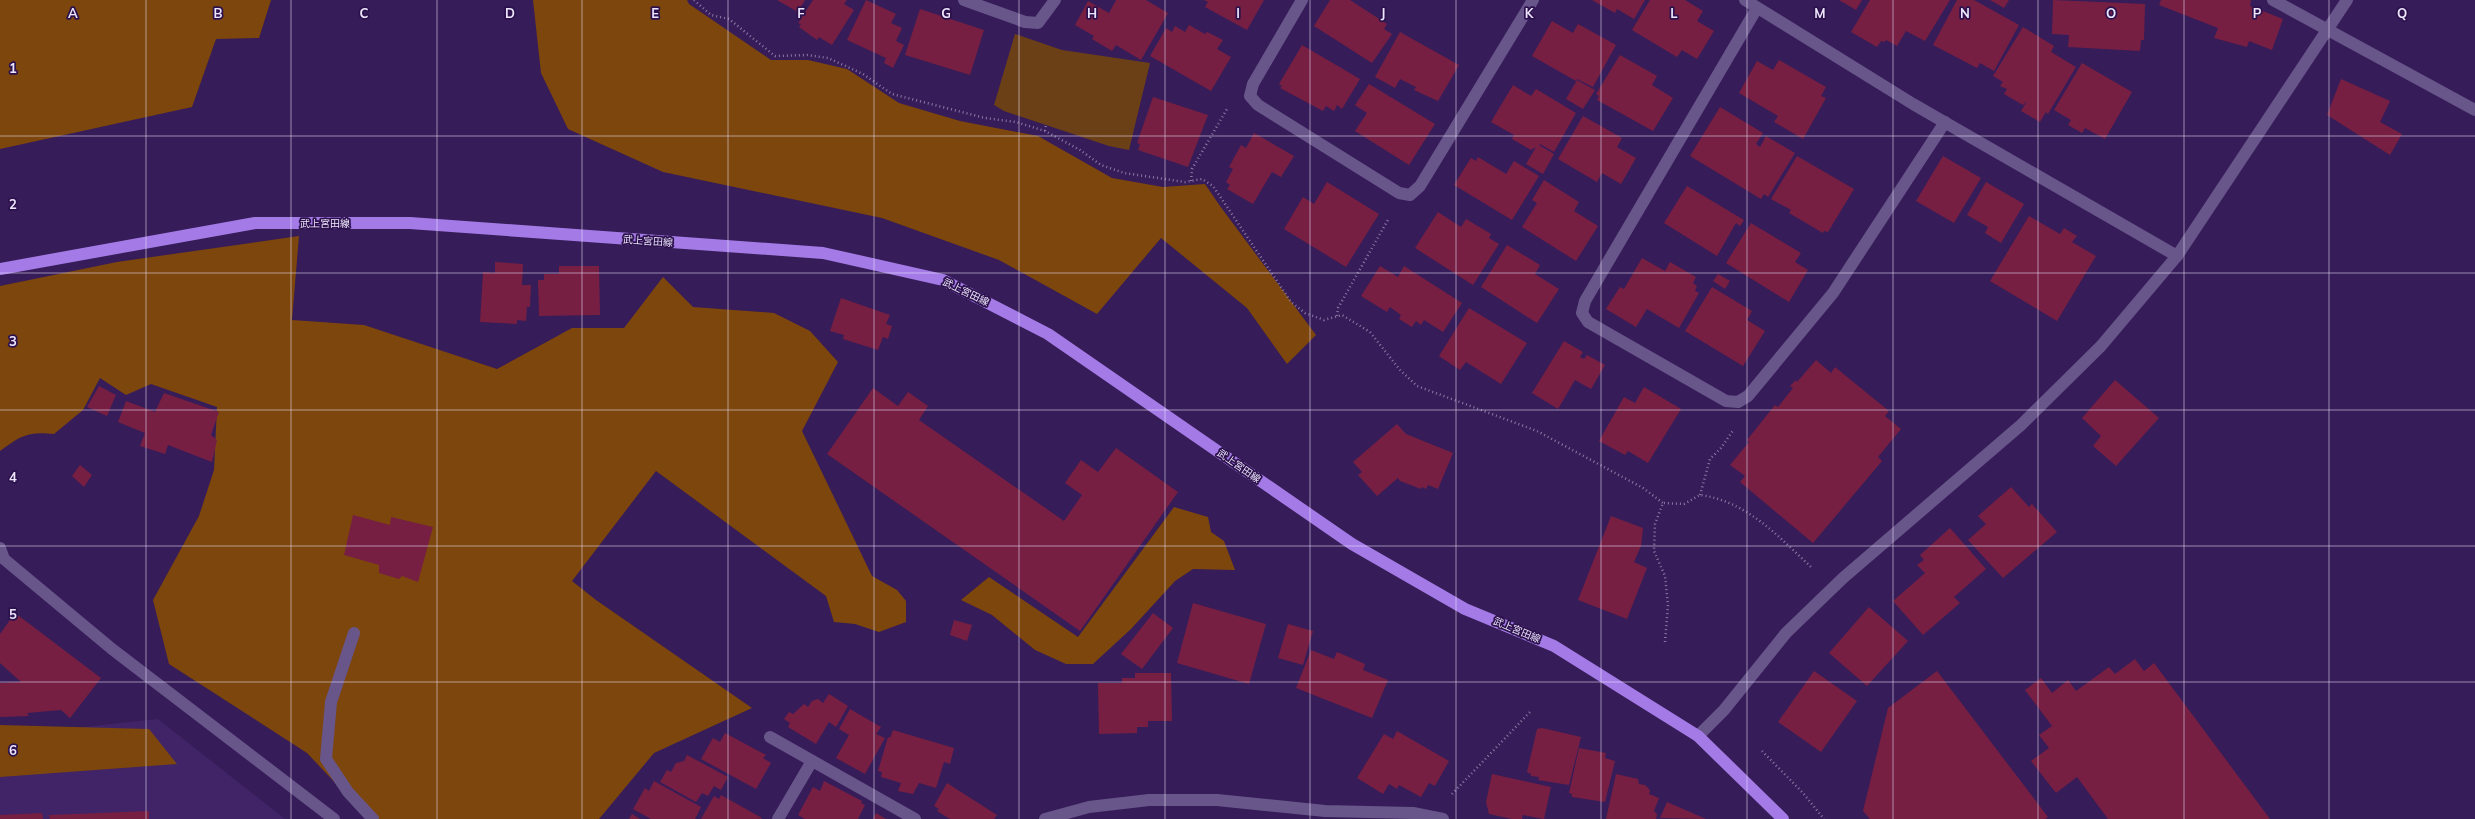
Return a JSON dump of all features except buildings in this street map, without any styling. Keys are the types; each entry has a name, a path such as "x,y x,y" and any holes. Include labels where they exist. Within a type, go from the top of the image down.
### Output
{"main road":[{"name":"武上宮田線","path":"0,269 255,223 410,223 823,253 943,280 1048,334 1352,544 1465,609 1554,646 1698,736 1782,819"}],"street":[{"path":"964,0 1025,22 1038,23 1056,0"},
{"path":"1302,0 1253,84 1250,96 1258,105 1403,194 1410,195 1420,186 1533,0"},
{"path":"1745,0 1945,122 2177,256"},
{"path":"2273,0 2475,110"},
{"path":"1698,736 1724,710 1786,633 1843,578 2021,425 2101,346 2177,256 2347,0"},
{"path":"1757,8 1582,306 1584,318 1588,322 1726,401 1738,402 1746,397 1833,293 1945,122"},
{"path":"0,548 4,559 112,649 334,819"},
{"path":"354,633 331,702 326,759 348,792 373,819"},
{"path":"770,737 915,819"},
{"path":"778,819 812,760"},
{"path":"1045,819 1089,807 1149,800 1217,800 1325,811 1413,813 1437,818"}],"path":[{"path":"694,0 711,15 729,19 775,56 807,54 828,58 863,74 892,94 985,118 1016,122 1045,131 1080,150 1101,165 1124,172 1185,182 1202,179 1214,186 1290,302 1305,313 1324,320 1342,315 1370,332 1400,370 1417,386 1537,431 1643,488 1662,503 1684,504 1700,495 1732,503 1763,523 1812,568"},
{"path":"1191,181 1192,169 1215,127 1231,104 1250,96"},
{"path":"1045,131 1046,124"},
{"path":"1337,316 1338,308 1403,194"},
{"path":"1700,495 1710,459 1721,448 1733,432 1746,397"},
{"path":"1662,503 1655,524 1654,551 1665,576 1668,605 1665,642"},
{"path":"1437,818 1530,712"},
{"path":"1762,751 1803,793 1824,819"}],"shaded area":[{"path":"0,0 271,0 259,38 216,39 192,107 0,149"},
{"path":"533,0 687,0 689,4 771,60 808,60 847,69 899,103 960,121 1038,136 1112,178 1163,187 1205,184 1316,335 1287,364 1247,308 1161,238 1097,314 999,260 882,218 663,172 568,129 541,73"},
{"path":"1015,34 1062,50 1150,63 1129,150 1109,146 1004,111 994,105"},
{"path":"299,236 292,320 364,325 497,369 572,328 624,328 663,277 693,307 774,313 810,331 838,362 802,431 872,576 897,590 906,601 906,622 879,632 855,624 834,622 826,596 656,471 572,581 596,600 752,708 654,753 599,819 375,819 359,808 307,753 169,664 153,600 199,516 214,470 217,407 151,384 126,395 100,378 83,410 54,434 31,434 19,438 0,451 0,286 117,262"},
{"path":"1174,507 1208,517 1211,532 1224,541 1235,570 1193,569 1175,581 1131,629 1093,664 1066,664 1035,650 992,615 961,600 989,577 1078,637"},
{"path":"158,719 285,819 0,819 0,731 37,732"},
{"path":"0,725 149,729 177,764 0,777"}]}
